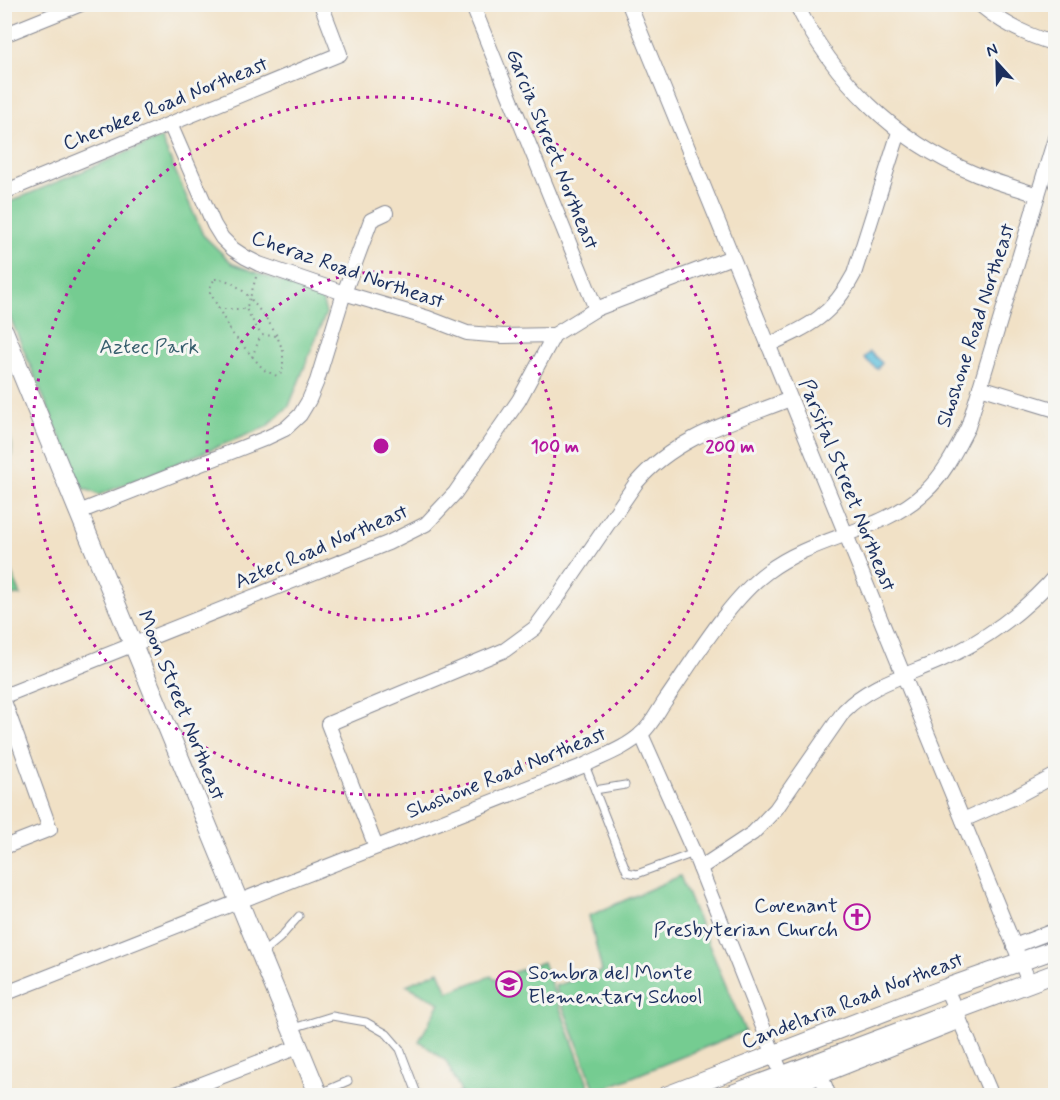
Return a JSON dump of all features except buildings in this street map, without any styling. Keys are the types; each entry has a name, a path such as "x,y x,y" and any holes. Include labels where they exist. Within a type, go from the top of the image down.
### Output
{"street":[{"path":"4,35 81,4"},
{"name":"Cherokee Road Northeast","path":"4,192 340,54 321,4"},
{"name":"Garcia Street Northeast","path":"472,4 596,309"},
{"name":"Parsifal Street Northeast","path":"629,4 1029,982"},
{"path":"796,4 811,34 840,75 899,132 943,159 973,173 1038,195"},
{"path":"979,4 1014,28 1034,38 1056,44"},
{"name":"Cheraz Road Northeast","path":"170,124 214,225 222,238 245,257 259,264 428,318 467,333 503,336 554,335"},
{"path":"768,345 806,328 826,314 844,294 854,274 899,132"},
{"name":"Shoshone Road Northeast","path":"4,994 585,765 615,751 641,734 742,595 766,572 794,555 895,514 926,492 952,458 968,427 1056,135"},
{"path":"79,512 264,439 285,429 300,415 317,381 344,293 371,220 386,213"},
{"name":"Aztec Road Northeast","path":"4,696 388,543 426,524 455,493 519,400 554,335 596,309 732,257"},
{"name":"Moon Street Northeast","path":"4,331 8,350 79,512 319,1095"},
{"path":"980,387 1056,410"},
{"path":"376,848 328,723 505,650 535,628 650,465 673,448 701,434 790,399"},
{"path":"700,868 753,833 776,809 854,700 866,692 943,660 981,640 1015,614 1056,575"},
{"path":"4,701 50,829 4,847"},
{"path":"641,734 694,853 782,1075"},
{"path":"963,820 1015,797 1056,775"},
{"path":"1018,954 1056,930"},
{"name":"Candelaria Road Northeast","path":"666,1095 946,988 1018,954 1056,949"},
{"path":"771,1095 821,1076 1029,982 1056,973"},
{"path":"946,988 992,1095"},
{"path":"727,1095 958,1015"},
{"path":"171,1095 298,1047"},
{"path":"821,1076 829,1095"}],"lane":[{"path":"585,765 627,872 637,874 694,853"},
{"path":"595,790 625,785"},
{"path":"261,955 299,916"},
{"path":"291,1029 332,1016 366,1022 387,1034 400,1049 418,1095"},
{"path":"319,1095 348,1081"}],"path":[{"path":"257,273 246,309 261,335"},
{"path":"215,279 229,282 244,291 250,298 268,321 283,351 283,372 277,376 264,370 231,332 210,292 211,284 215,279"},
{"path":"218,309 246,309"},
{"path":"261,335 277,336"},
{"path":"252,357 261,335"}],"green space":[{"name":"Aztec Park","path":"161,138 203,235 233,264 321,296 326,313 289,406 266,427 99,495 81,487 5,305 5,204"},
{"path":"5,412 12,447 5,557"},
{"path":"5,557 21,595 5,596"},
{"path":"680,876 745,1031 596,1092 555,986 602,971 589,916"},
{"path":"543,962 592,1095 454,1095 461,1092 446,1061 419,1041 440,1003 406,985 439,971 448,992 491,976 503,984 501,977"}],"water":[{"path":"870,352 882,363 877,369 864,358"}],"place":[{"name":"Covenant Presbyterian Church","path":"857,917"},
{"name":"Sombra del Monte Elementary School","path":"509,984"}]}
